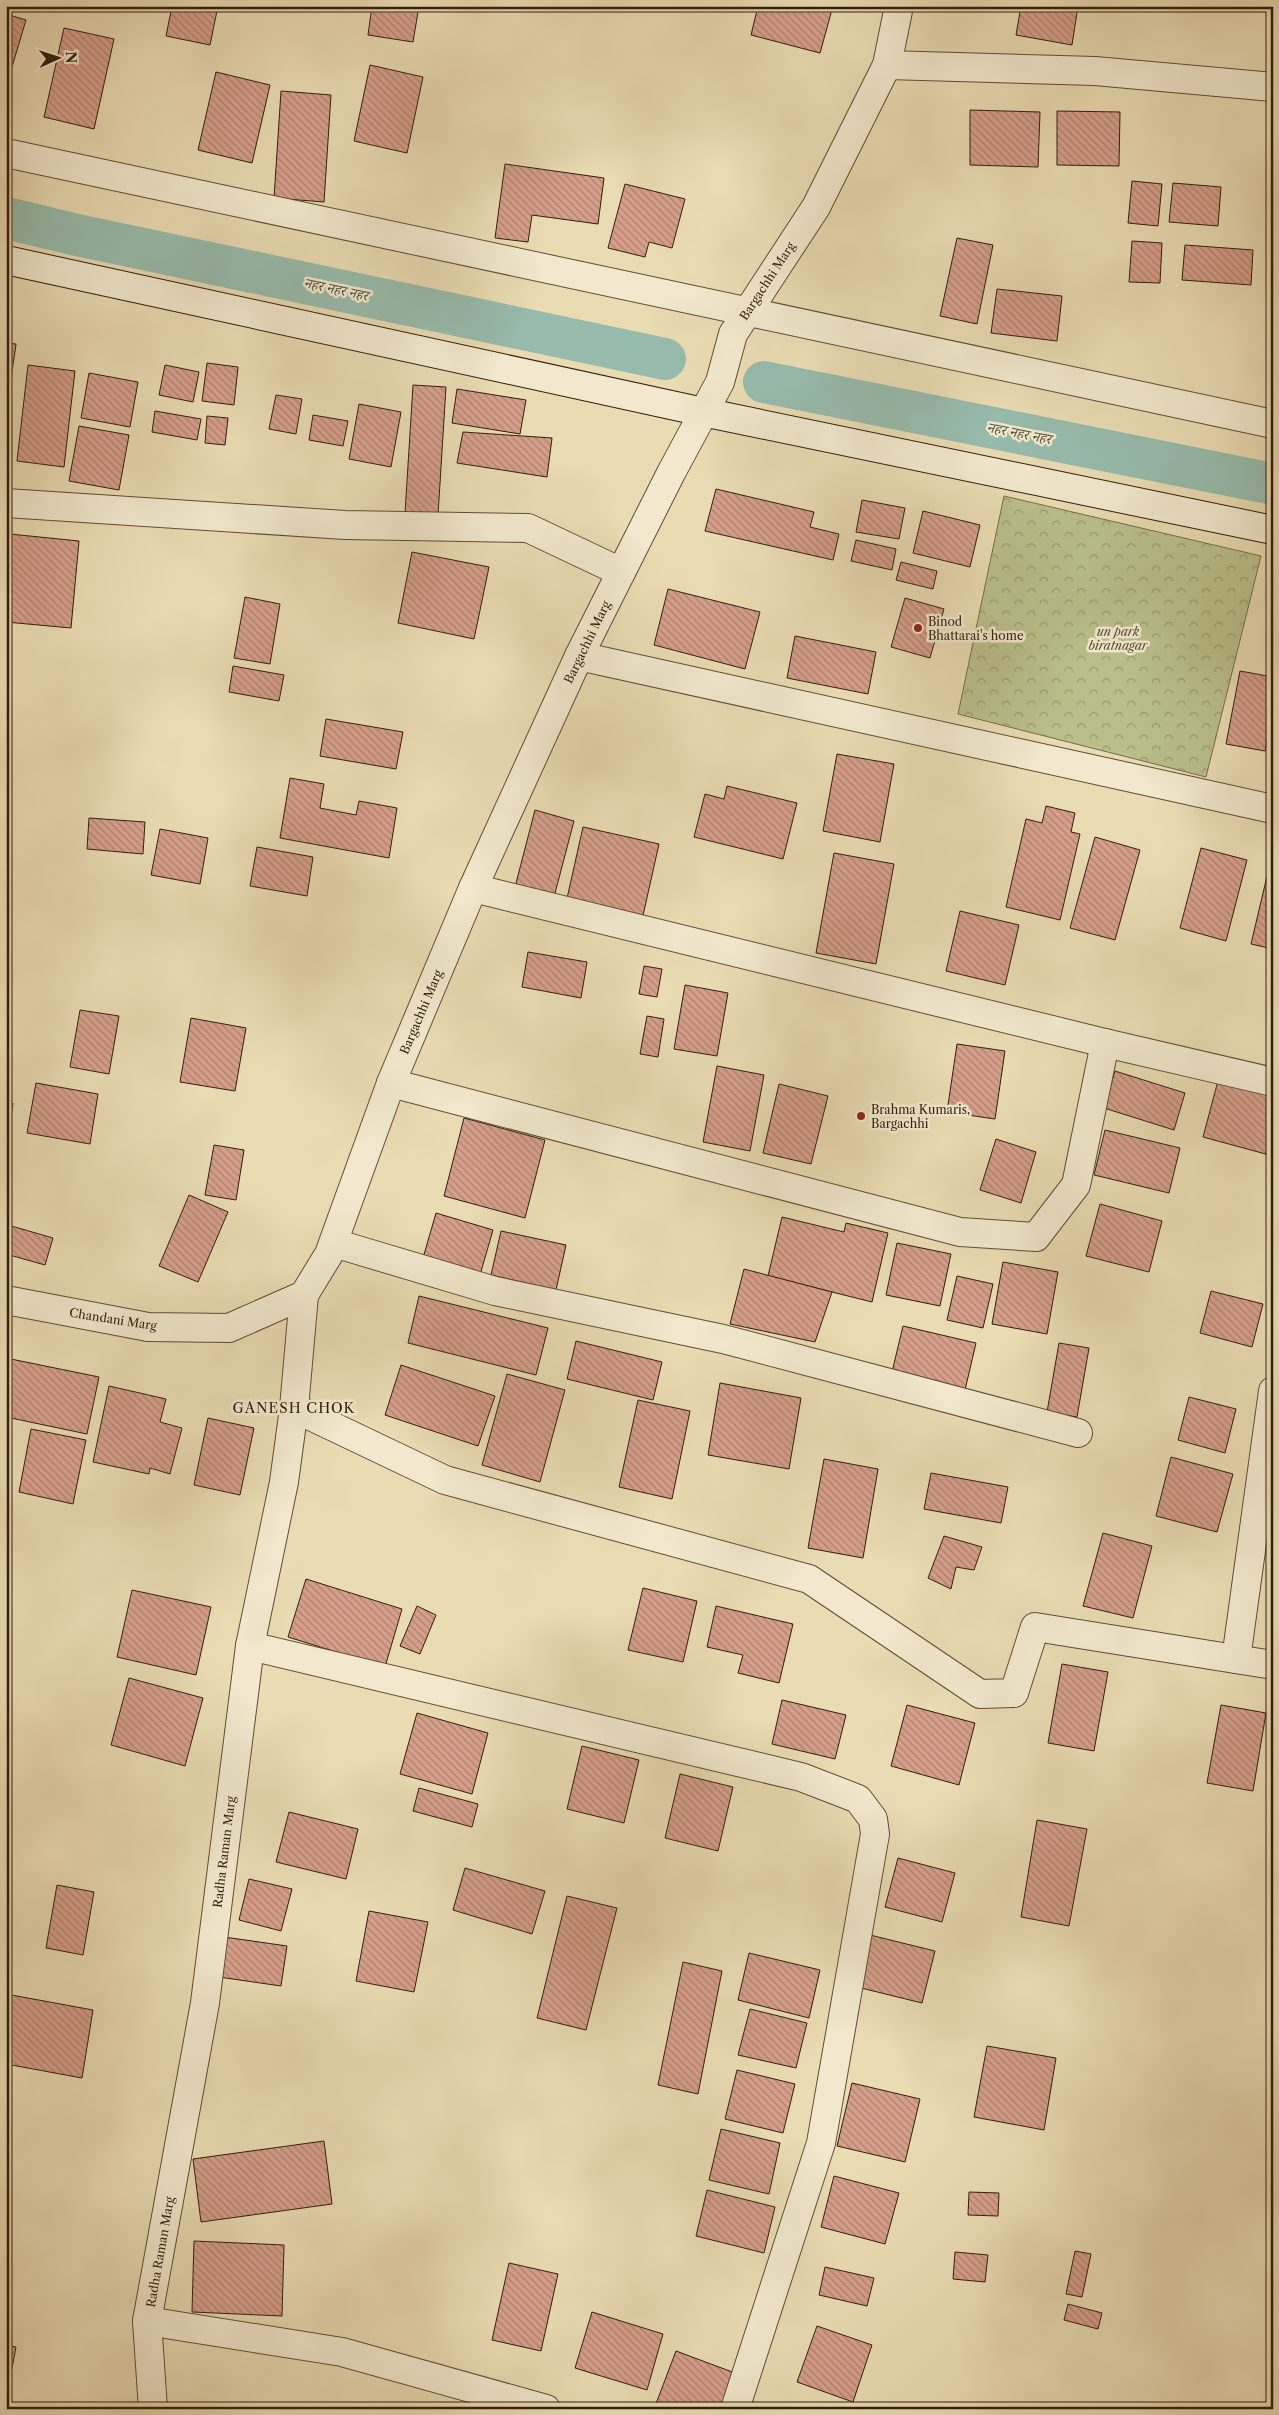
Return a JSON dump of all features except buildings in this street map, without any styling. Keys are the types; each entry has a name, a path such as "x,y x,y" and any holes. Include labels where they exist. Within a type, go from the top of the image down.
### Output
{"street":[{"name":"Bargachhi Marg","path":"304,1295 334,1243 391,1083 473,888 580,656 621,572 720,382 733,334 816,206 887,65 899,6"},
{"path":"887,65 1095,71 1273,87"},
{"path":"6,153 1273,424"},
{"path":"6,260 703,412 1273,530"},
{"path":"6,503 345,525 528,528 621,572"},
{"path":"580,656 1273,809"},
{"path":"473,888 1105,1044 1273,1082"},
{"path":"391,1083 960,1232 1036,1237 1076,1185 1105,1044"},
{"path":"334,1243 494,1291 723,1339 1078,1433"},
{"name":"Chandani Marg","path":"6,1300 148,1327 229,1328 304,1295"},
{"name":"Radha Raman Marg","path":"154,2409 148,2321 205,2003 250,1646 284,1482 294,1408 304,1295"},
{"path":"1236,1659 1273,1391"},
{"path":"294,1408 445,1480 809,1579 980,1694 1014,1693 1036,1627 1273,1665"},
{"path":"250,1646 801,1777 858,1799 873,1819 875,1834 820,2143 734,2409"},
{"path":"148,2321 342,2352 546,2409"}],"green space":[{"name":"un park biratnagar","path":"1004,496 1261,556 1206,777 958,714"}],"waterway":[{"name":"नहर नहर नहर","path":"6,218 77,235 665,359"},
{"name":"नहर नहर नहर","path":"764,382 1273,484"}],"place":[{"name":"Binod Bhattarai's home","path":"918,628"},
{"name":"Brahma Kumaris, Bargachhi","path":"861,1116"}],"district":[{"name":"GANESH CHOK","path":"294,1408"}]}
